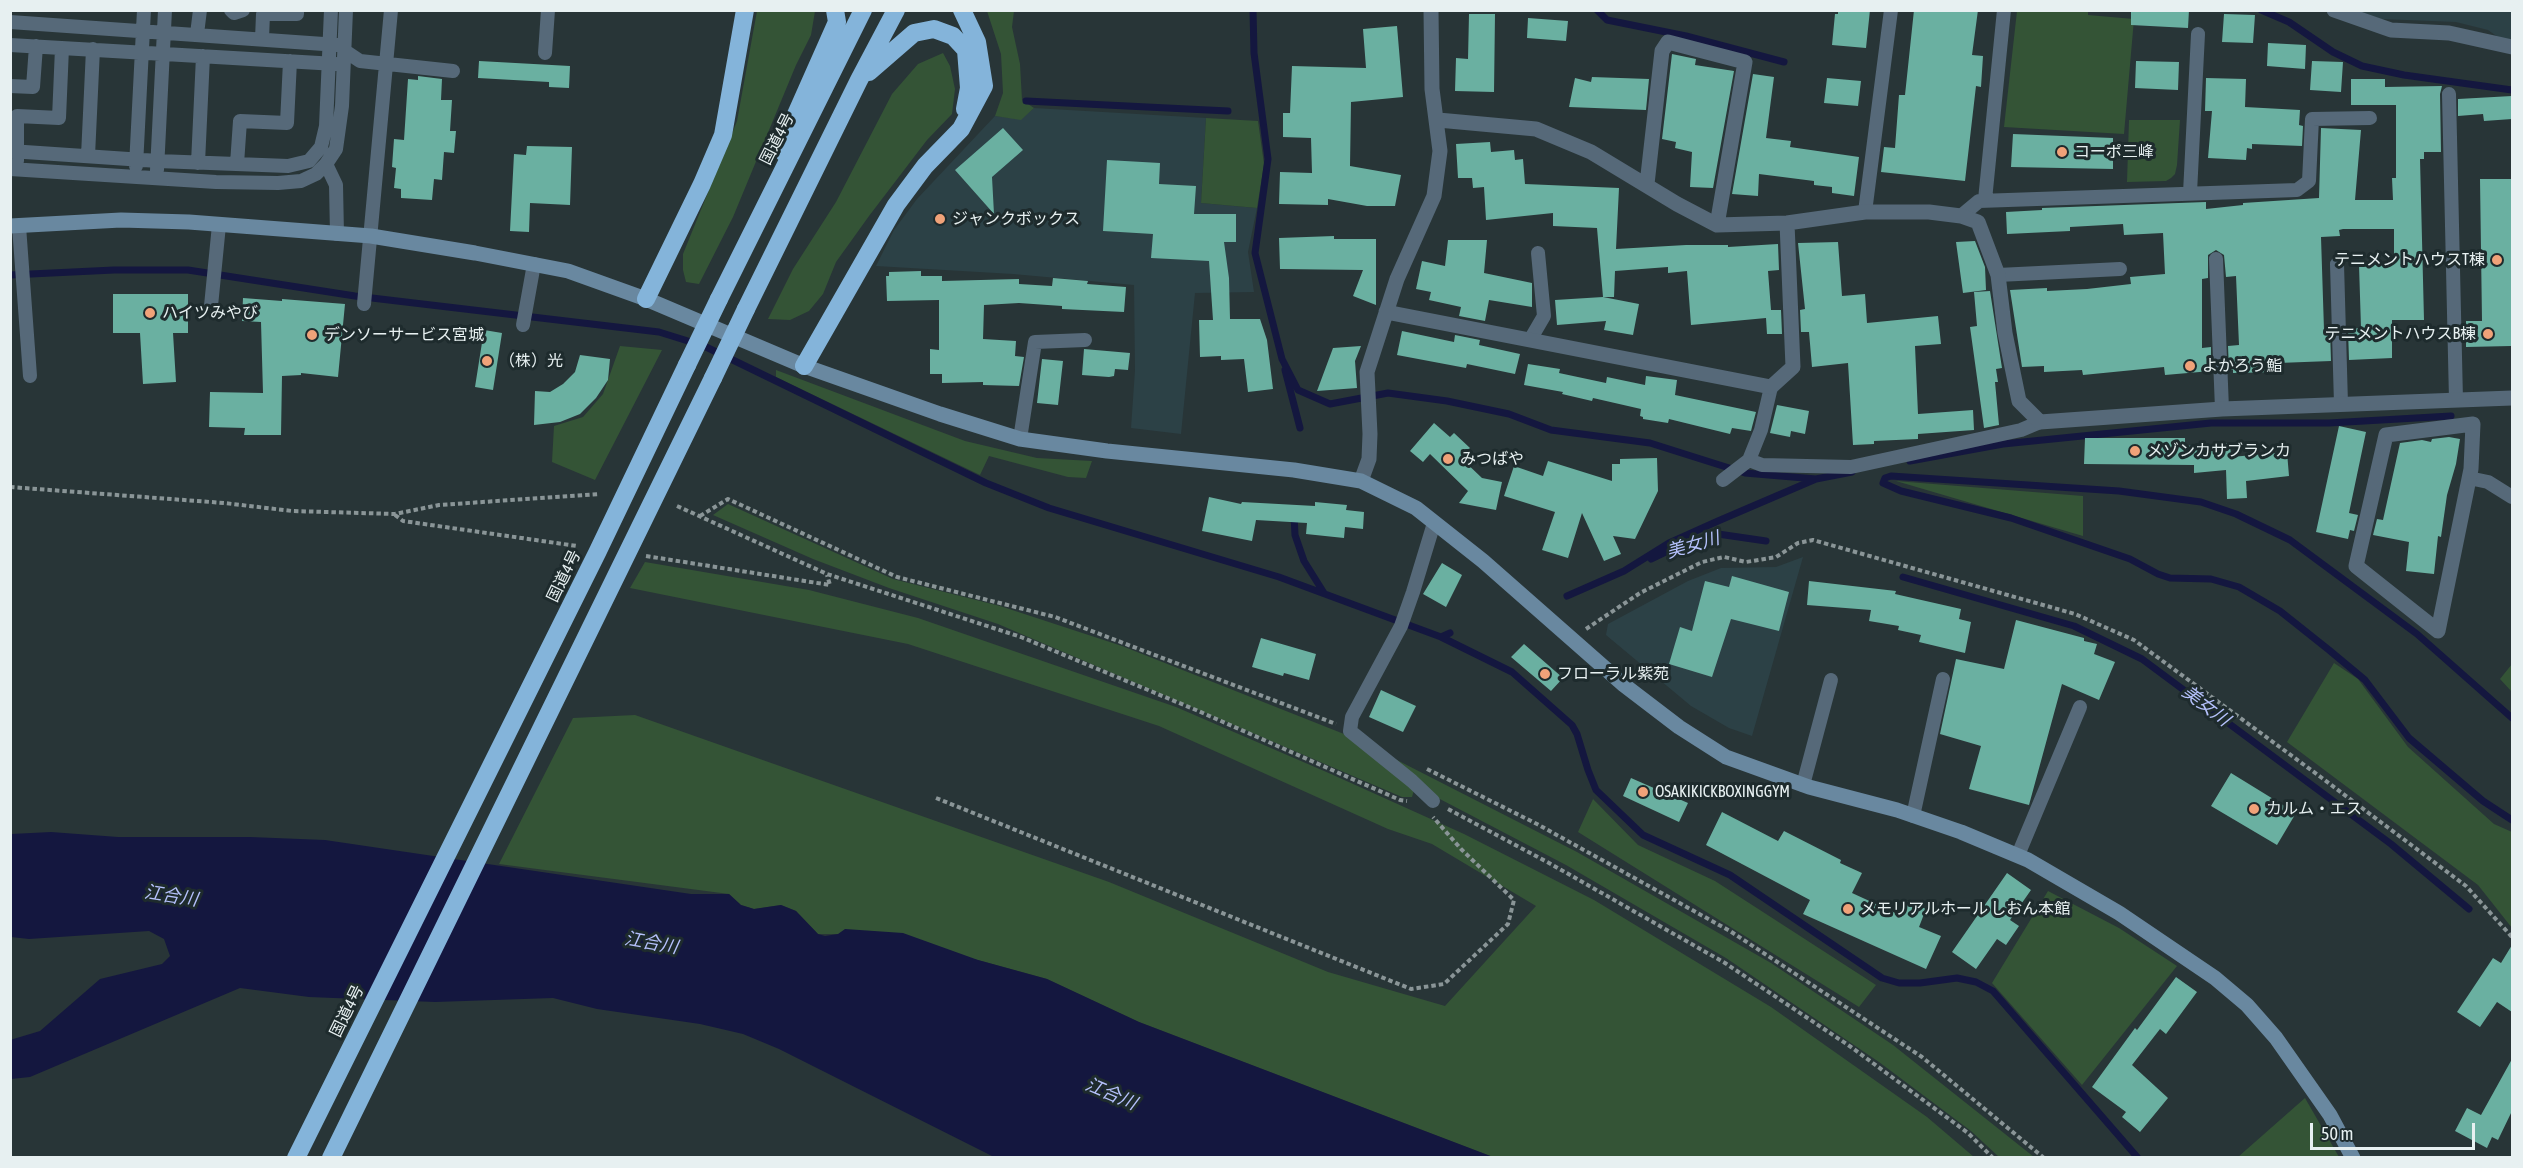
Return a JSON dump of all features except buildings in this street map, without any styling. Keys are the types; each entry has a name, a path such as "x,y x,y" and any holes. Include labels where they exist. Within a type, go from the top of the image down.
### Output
{"highway":[{"path":"646,299 723,135 745,10"},
{"path":"779,178 790,128 837,22 835,10"},
{"name":"国道4号","path":"296,1158 597,553 719,299 863,10"},
{"path":"331,1158 623,558 859,80 896,10"},
{"path":"804,366 896,205 926,166 961,129 984,86 977,42 962,10"},
{"path":"859,80 914,33 934,29 953,36 966,50 969,88 961,129"}],"street":[{"path":"1361,481 1369,459 1370,408 1367,372 1397,279 1434,196 1440,151 1438,120 1432,89 1431,10"},
{"path":"2334,10 2391,30 2449,33 2512,47"},
{"path":"1647,184 1662,51 1668,42 1745,62 1717,225"},
{"path":"1438,120 1536,129 1591,152 1677,204 1717,225 1787,223 1864,212 1929,212 1961,216 1978,222 1998,275 2005,333 2019,401 2040,422 2222,409 2512,398"},
{"path":"15,226 121,220 371,236 534,264 568,272 646,299 804,366 940,414 1020,439 1107,451 1294,470 1361,481 1416,508 1483,561 1624,686 1679,728 1726,757 1803,785 1913,816 2018,855 2119,913 2215,978 2247,1005 2276,1038 2323,1106 2353,1158"},
{"path":"1386,312 1771,387 1794,367 1787,223"},
{"path":"2472,399 2474,424 2469,478 2438,631 2356,566 2386,435 2474,424"}],"lane":[{"path":"135,177 144,10"},
{"path":"157,178 165,10"},
{"path":"197,34 200,10"},
{"path":"231,10 234,13 243,10"},
{"path":"262,39 263,14 297,14 297,10"},
{"path":"14,152 288,166 309,161 321,147 326,126 331,10"},
{"path":"62,48 59,118 17,116 14,169 157,178 278,183 301,181 316,174 326,165 336,149 342,106 346,10"},
{"path":"364,304 391,10"},
{"path":"545,53 548,10"},
{"path":"1864,212 1891,10"},
{"path":"1985,200 2004,10"},
{"path":"10,22 48,17 143,30 329,44 360,61 453,71"},
{"path":"2190,193 2198,34"},
{"path":"10,45 328,63 344,54"},
{"path":"10,86 33,87 36,46"},
{"path":"88,156 93,50"},
{"path":"198,163 203,56"},
{"path":"237,164 240,121 287,123 290,61"},
{"path":"2449,94 2456,400"},
{"path":"1961,216 1979,201 1985,200 2297,190 2309,181 2312,118 2370,118"},
{"path":"326,165 336,185 337,234"},
{"path":"211,306 219,225"},
{"path":"15,226 21,259 30,376"},
{"path":"1530,340 1544,316 1538,253"},
{"path":"2216,259 2222,409"},
{"path":"523,325 534,264"},
{"path":"2337,264 2341,404"},
{"path":"1998,275 2120,268"},
{"path":"1020,439 1035,342 1085,340"},
{"path":"1723,480 1746,462 1761,430 1771,387"},
{"path":"1746,462 1762,465 1851,467 2021,430 2040,422"},
{"path":"2469,478 2488,482 2512,497"},
{"path":"1426,801 1412,781 1350,731 1352,717 1401,626 1434,522"},
{"path":"1913,816 1943,679"},
{"path":"1803,785 1831,680"},
{"path":"2018,855 2080,707"}],"path":[{"path":"10,487 292,510 395,514 439,505 599,494"},
{"path":"700,516 728,499 897,577 1055,617 1350,731"},
{"path":"677,506 827,574 1021,637 1196,710 1400,800 1426,801 1549,863 1725,963 1851,1047 1968,1133 1993,1158"},
{"path":"395,514 403,521 577,546"},
{"path":"1572,640 1640,593 1702,562 1724,557 1746,562 1776,557 1798,543 1814,540 2075,614 2134,640 2304,764 2466,886 2512,937"},
{"path":"642,555 830,585 827,574"},
{"path":"1420,766 1537,824 1730,931 1922,1057 2043,1158"},
{"path":"936,798 1411,989 1444,984 1508,924 1514,900 1461,849 1426,801"}],"shaded area":[{"path":"2359,11 2512,11 2512,47 2488,30 2456,22 2381,19"},
{"path":"1034,108 1206,118 1201,203 1257,208 1248,252 1254,292 1195,293 1181,434 1131,428 1135,370 1134,285 1013,274 876,266 894,230 917,199 995,116 1021,119"},
{"path":"1803,557 1752,736 1729,728 1691,706 1606,635 1608,624 1688,581 1721,568 1776,567"}],"green space":[{"path":"757,11 815,11 811,35 796,65 733,217 699,284 686,282 683,254 737,121"},
{"path":"987,11 1014,11 1012,27 1020,64 1022,100 1034,108 1021,120 995,116 1003,93 1001,54"},
{"path":"2017,11 2088,11 2088,15 2134,19 2124,134 2004,127"},
{"path":"943,53 950,66 955,89 952,114 927,140 869,216 836,262 823,294 809,311 790,320 768,319 793,269 836,202 892,94 918,64"},
{"path":"1206,118 1258,121 1264,164 1257,208 1201,203"},
{"path":"2129,120 2180,120 2177,165 2175,174 2171,178 2166,181 2127,182"},
{"path":"620,346 662,350 595,480 552,462 554,426 583,417 603,394"},
{"path":"776,370 965,441 1037,458 1092,461 1086,478 1068,477 989,456 980,475 776,377"},
{"path":"1896,481 2083,496 2083,536"},
{"path":"728,504 893,579 1000,606 1122,646 1344,734 1414,790 1412,797 1402,797 998,624 889,588 813,559 713,515"},
{"path":"645,562 809,590 918,618 1176,707 1331,774 1464,834 1594,900 1771,1007 1927,1117 1974,1157 1493,1157 1139,1022 1047,979 978,960 838,934 818,934 796,911 781,905 754,909 741,905 729,894 499,864 573,718 635,715 1109,882 1328,972 1445,1006 1536,906 1432,844 1388,829 1159,726 908,644 630,588"},
{"path":"2334,663 2358,679 2408,747 2494,824 2512,832 2512,928 2478,885 2287,742"},
{"path":"2512,664 2512,692 2500,679"},
{"path":"1393,758 1577,852 1771,963 1893,1045 2034,1157 1999,1157 1971,1131 1879,1062 1726,958 1566,865 1436,797"},
{"path":"1593,799 1638,845 1715,881 1876,985 1859,1007 1578,832"},
{"path":"2048,891 2119,928 2177,966 2082,1085 1992,983"},
{"path":"2305,1098 2339,1157 2238,1157"}],"water":[{"name":"江合川","path":"51,832 118,837 250,837 325,840 691,894 729,894 741,905 754,909 781,905 796,911 818,934 825,936 838,934 845,929 903,933 978,960 1047,979 1139,1022 1493,1157 994,1157 779,1049 743,1034 700,1024 597,1009 553,998 435,1002 309,997 240,988 30,1077 11,1079 10,1040 40,1031 100,979 162,964 170,956 164,939 149,931 29,939 11,937 11,834"}],"waterway":[{"path":"1253,10 1254,53 1268,159 1255,253 1282,359 1298,390 1330,404 1388,393 1447,401 1509,414 1551,430 1650,443 1745,473 1816,479"},
{"path":"1597,10 1607,20 1686,36 1784,62"},
{"path":"2261,10 2289,22 2333,52 2362,66 2404,75 2512,90"},
{"path":"1026,101 1228,111"},
{"path":"10,275 114,270 188,270 355,296 659,332 704,346 986,483 1049,508 1279,577 1441,637 1450,633"},
{"path":"1285,370 1300,428"},
{"path":"1910,461 2003,444 2211,423 2329,423 2451,416"},
{"path":"1567,596 1624,571 1669,543 1718,521 1816,479 1852,472"},
{"path":"2512,718 2417,634 2290,540 2236,514 2201,502 2119,491 1891,476 1885,478 1883,483 1901,491 2011,518 2130,559 2170,578 2211,579 2239,587 2280,611 2365,680 2409,738 2483,801 2512,820"},
{"path":"1294,515 1295,535 1304,561 1324,593"},
{"name":"美女川","path":"1651,559 1676,547 1718,534 1766,541"},
{"name":"美女川","path":"1903,577 2074,626 2142,659 2391,844 2469,909"},
{"path":"1441,637 1512,672 1572,725 1596,790 1643,835 1730,875 1882,978 1899,983 1920,983 1957,978 1976,982 1993,991 2138,1158"}],"place":[{"name":"コーポ三峰","path":"2062,152"},
{"name":"ジャンクボックス","path":"940,219"},
{"name":"テニメントハウスT棟","path":"2497,260"},
{"name":"ハイツみやび","path":"150,313"},
{"name":"テニメントハウスB棟","path":"2488,334"},
{"name":"デンソーサービス宮城","path":"312,335"},
{"name":"（株）光","path":"487,361"},
{"name":"よかろう鮨","path":"2190,366"},
{"name":"メゾンカサブランカ","path":"2135,451"},
{"name":"みつばや","path":"1448,459"},
{"name":"フローラル紫苑","path":"1545,674"},
{"name":"OSAKIKICKBOXINGGYM","path":"1643,792"},
{"name":"カルム・エス","path":"2254,809"},
{"name":"メモリアルホール しおん本館","path":"1848,909"}]}
